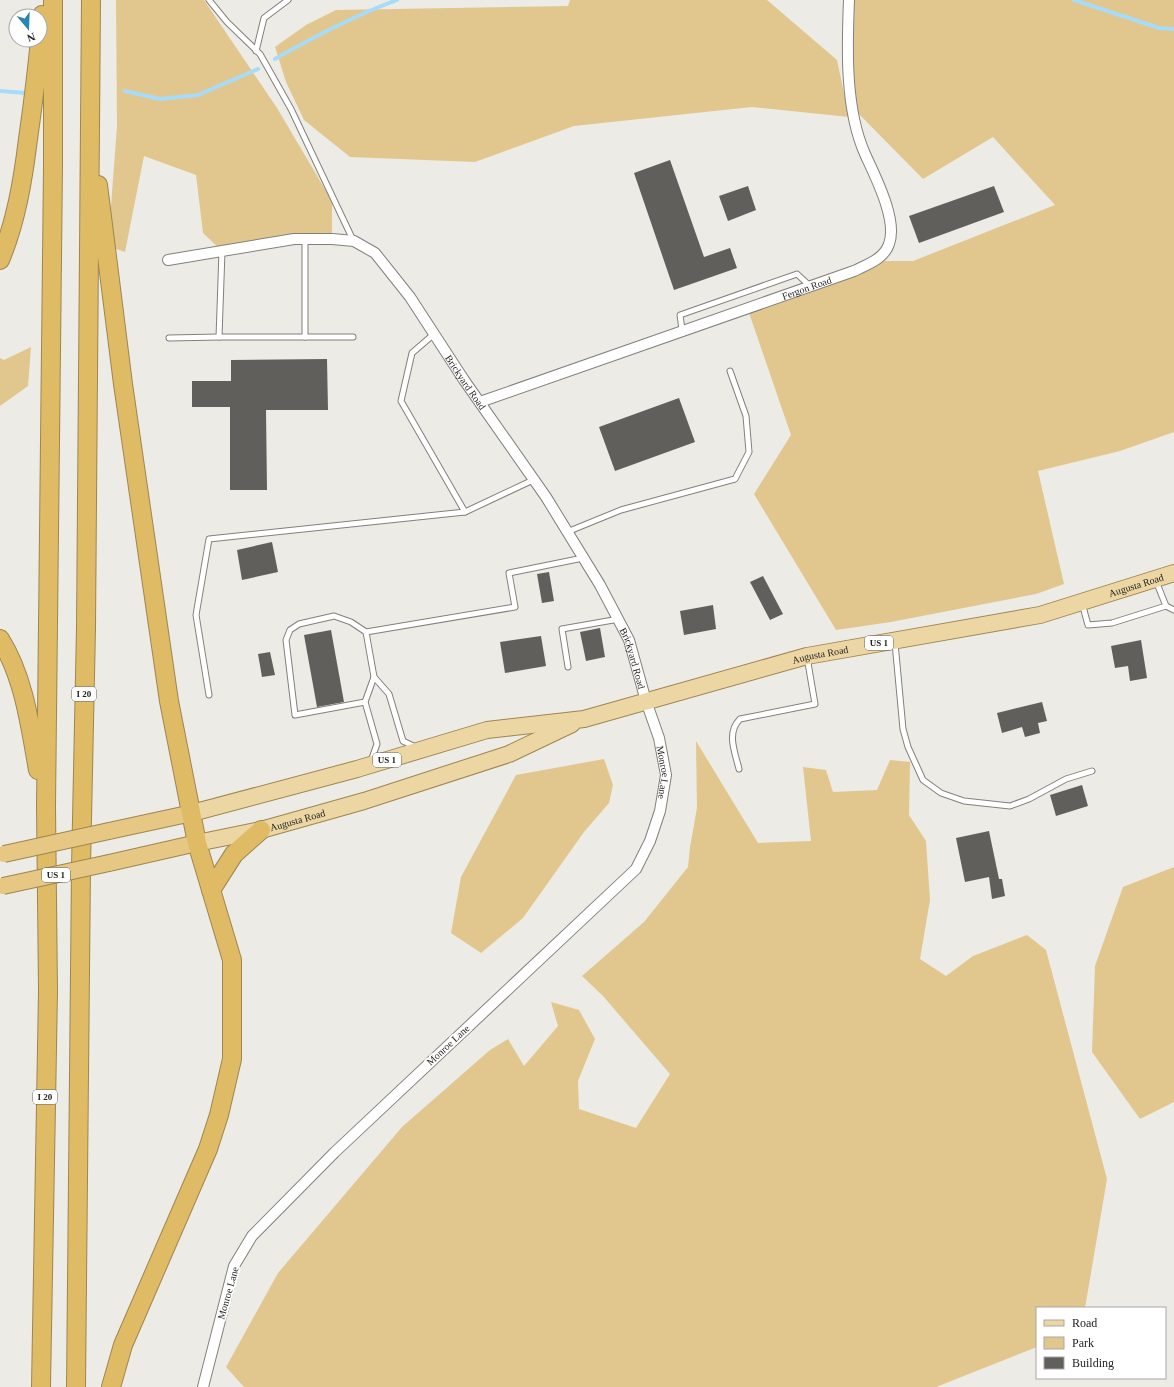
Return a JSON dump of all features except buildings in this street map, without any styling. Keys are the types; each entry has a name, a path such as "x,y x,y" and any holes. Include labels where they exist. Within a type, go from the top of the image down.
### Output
{"highway":[{"path":"0,260 8,241 25,168 38,72 43,0"},
{"name":"I 20","path":"41,1387 48,991 46,807 54,166 53,0"},
{"name":"I 20","path":"76,1387 91,0"},
{"path":"90,120 123,384 169,701 197,843 232,960 232,1059 219,1116 208,1149 123,1345 111,1387"},
{"path":"0,639 12,659 18,677 46,807"},
{"name":"Augusta Road","path":"2,854 192,813"},
{"path":"212,890 234,854 261,830"},
{"name":"Augusta Road","path":"2,886 109,864 197,843"}],"main road":[{"name":"Augusta Road","path":"197,843 261,830 364,801 509,754 584,719 807,656 1040,615 1156,580 1174,573"},
{"name":"Augusta Road","path":"192,813 369,765 486,730 584,719"}],"street":[{"name":"Fergon Road","path":"480,402 854,271 875,261 887,248 891,232 883,195 864,152 852,107 848,60 849,0"},
{"name":"Brickyard Road","path":"168,260 305,239 354,241 375,253 410,297 534,480 583,558 619,619 629,640 646,701"},
{"name":"Monroe Lane","path":"203,1387 234,1266 252,1236 335,1152 636,868 650,840 660,810 666,775 659,738 646,701"}],"lane":[{"path":"209,0 227,22 260,54 291,109 354,241"},
{"path":"256,51 264,18 288,0"},
{"path":"305,239 306,337"},
{"path":"219,337 222,251"},
{"path":"682,330 680,315 797,274 810,286"},
{"path":"434,334 412,353 401,401 465,512"},
{"path":"169,338 353,337"},
{"path":"567,532 621,510 735,479 749,452 746,416 730,371"},
{"path":"209,695 196,615 209,539 465,512 534,480"},
{"path":"365,702 295,715 286,640 290,630 299,624 334,616 351,622 366,632 515,607 509,573 583,558"},
{"path":"1156,580 1166,606 1174,610"},
{"path":"1082,602 1088,625 1112,623 1166,606"},
{"path":"568,667 562,629 619,619"},
{"path":"366,632 374,677 365,702 377,744 369,765"},
{"path":"895,640 903,729 908,747 923,780 941,793 964,801 1010,806 1066,779 1092,772"},
{"path":"739,769 731,737 733,725 740,719 815,704 807,656"},
{"path":"374,677 389,694 403,741 420,750"}],"green space":[{"path":"116,0 204,0 277,108 332,201 332,239 222,251 203,233 196,175 144,156 125,252 108,246 117,126"},
{"path":"570,0 767,0 837,60 849,117 752,107 574,126 475,162 350,157 304,120 286,82 275,47 306,25 336,10 568,6"},
{"path":"849,0 1174,0 1174,432 1120,451 1038,471 1064,584 1036,594 891,622 836,630 754,494 791,435 747,307 875,261 913,261 1055,205 993,137 923,179 852,107"},
{"path":"31,347 28,386 0,406 0,358 4,360"},
{"path":"696,741 758,843 811,841 803,767 826,770 833,792 877,790 890,760 910,762 909,815 926,841 930,900 920,959 946,976 973,956 1027,935 1046,950 1107,1179 1085,1307 1036,1307 1036,1347 936,1387 244,1387 226,1367 278,1273 402,1127 490,1050 508,1039 524,1066 558,1026 551,1002 579,1010 595,1039 578,1081 579,1109 636,1128 670,1074 603,996 582,976 644,922 688,867 697,808"},
{"path":"604,759 613,785 609,803 584,832 523,918 481,953 451,933 461,877 516,775"},
{"path":"1174,867 1174,1102 1140,1119 1092,1052 1095,966 1123,887"}],"waterway":[{"path":"275,59 335,27 397,0"},
{"path":"1074,0 1159,28 1174,29"},
{"path":"125,91 160,99 198,95 258,69"},
{"path":"0,91 26,93"}]}
